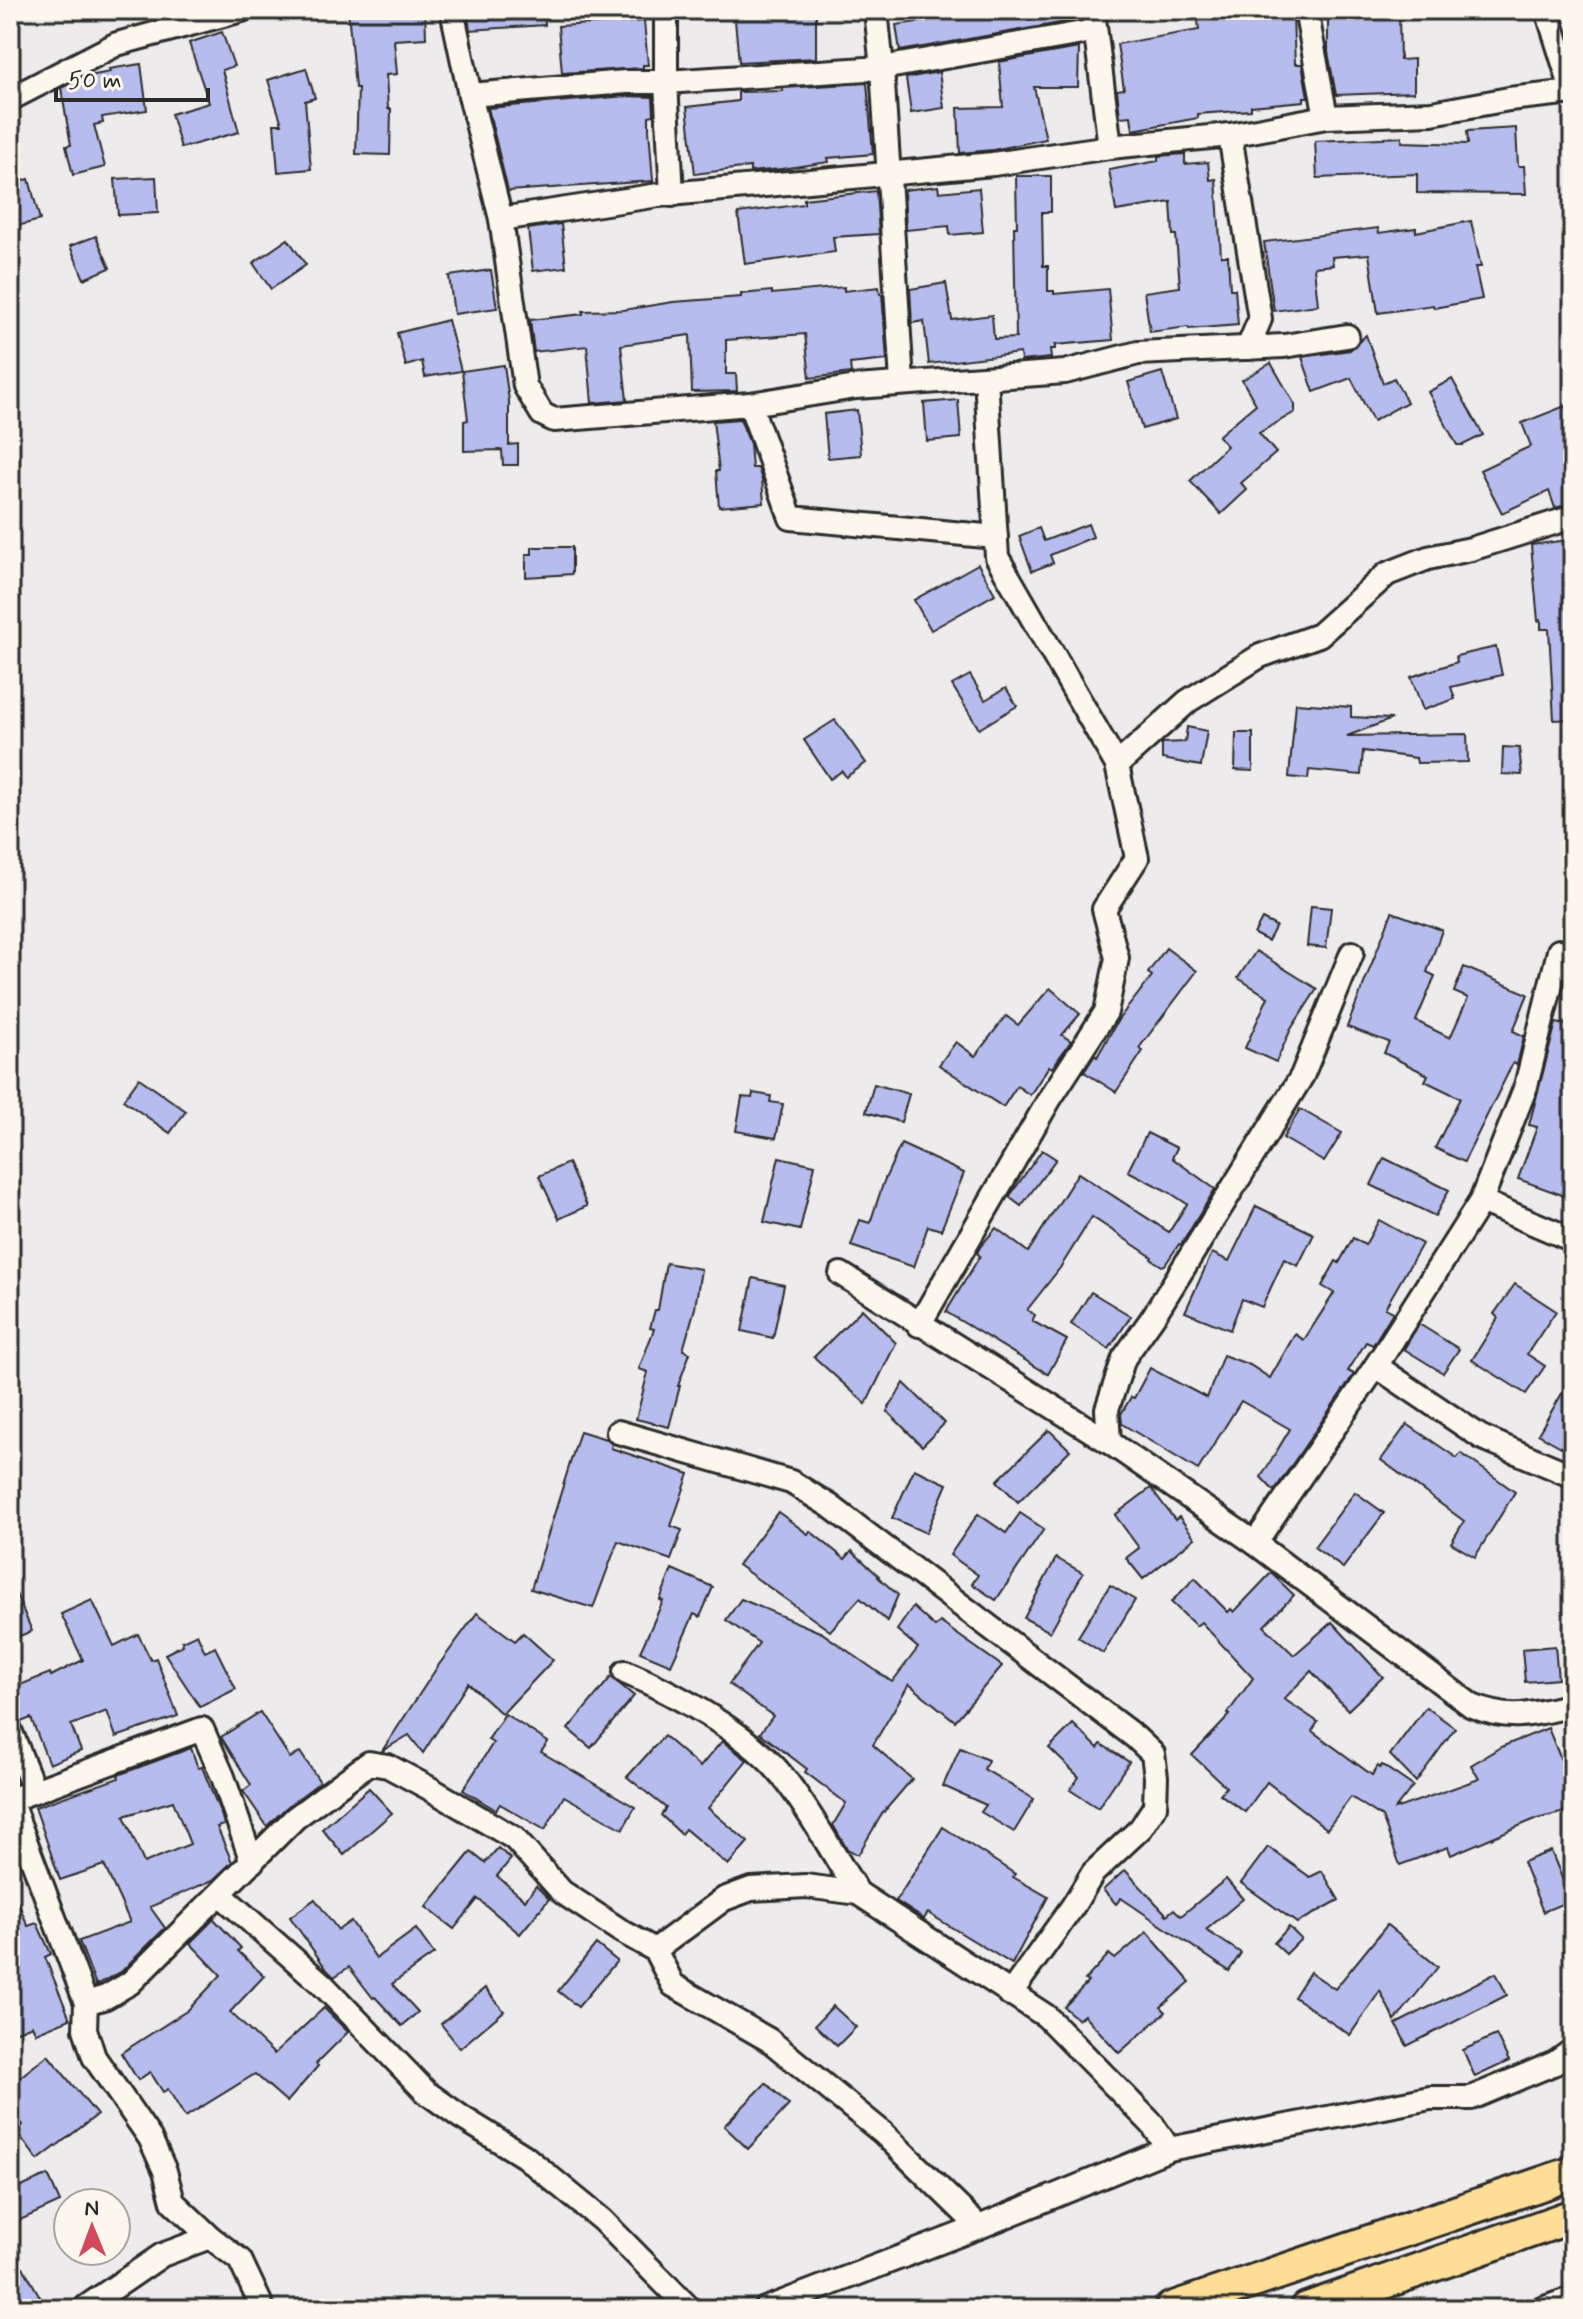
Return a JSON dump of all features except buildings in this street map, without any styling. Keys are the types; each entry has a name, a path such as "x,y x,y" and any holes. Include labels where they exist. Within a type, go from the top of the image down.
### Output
{"highway":[{"path":"1171,2309 1573,2173"},
{"path":"1307,2309 1347,2303 1573,2216"}],"street":[{"path":"10,99 117,44 242,10"},
{"path":"452,10 501,219 525,386 542,414 554,420 750,404 902,382 1065,372 1138,353 1284,346 1347,336"},
{"path":"666,10 672,195"},
{"path":"876,10 902,382"},
{"path":"1306,10 1326,117"},
{"path":"501,219 672,195 993,164 1110,147 1230,135 1326,117 1432,113 1509,99 1573,92 1547,10"},
{"path":"470,95 626,82 882,68 1094,21 1110,147"},
{"path":"1230,135 1260,319 1248,348"},
{"path":"919,1325 1049,1100 1106,1012 1117,958 1104,909 1137,858 1117,765 997,557 986,378"},
{"path":"750,404 791,518 996,537"},
{"path":"1117,765 1188,701 1260,656 1319,635 1387,574 1428,558 1471,549 1573,517"},
{"path":"1255,1543 1376,1366 1481,1201 1526,1086 1559,951"},
{"path":"1109,1442 1107,1409 1124,1358 1153,1317 1302,1076 1352,953"},
{"path":"1481,1201 1573,1240"},
{"path":"841,1274 1109,1442 1255,1543 1472,1706 1495,1715 1521,1716 1573,1705"},
{"path":"1376,1366 1481,1437 1573,1476"},
{"path":"618,1432 791,1482 842,1515 1135,1737 1153,1754 1155,1806 1141,1828 1093,1873 1010,1994"},
{"path":"625,1672 662,1687 751,1744 784,1777 858,1893 1046,2016 1152,2124 1169,2149"},
{"path":"252,1862 223,1777 202,1729 10,1800 86,2003 85,2029 94,2057 150,2138 165,2171 173,2202 240,2260 263,2309"},
{"path":"10,1730 34,1790"},
{"path":"86,2003 106,1997 130,1983 295,1818 369,1763 388,1766 514,1838 562,1892 655,1950 673,1985 769,2040 883,2133 979,2227"},
{"path":"655,1950 724,1899 751,1889 806,1886 858,1893"},
{"path":"220,1894 322,1984 426,2092 524,2156 602,2220 690,2309"},
{"path":"765,2309 979,2227 1169,2149 1430,2098 1471,2098 1555,2063 1573,2050"},
{"path":"83,2309 162,2255 210,2237"},
{"path":"1542,2309 1573,2298"}]}
